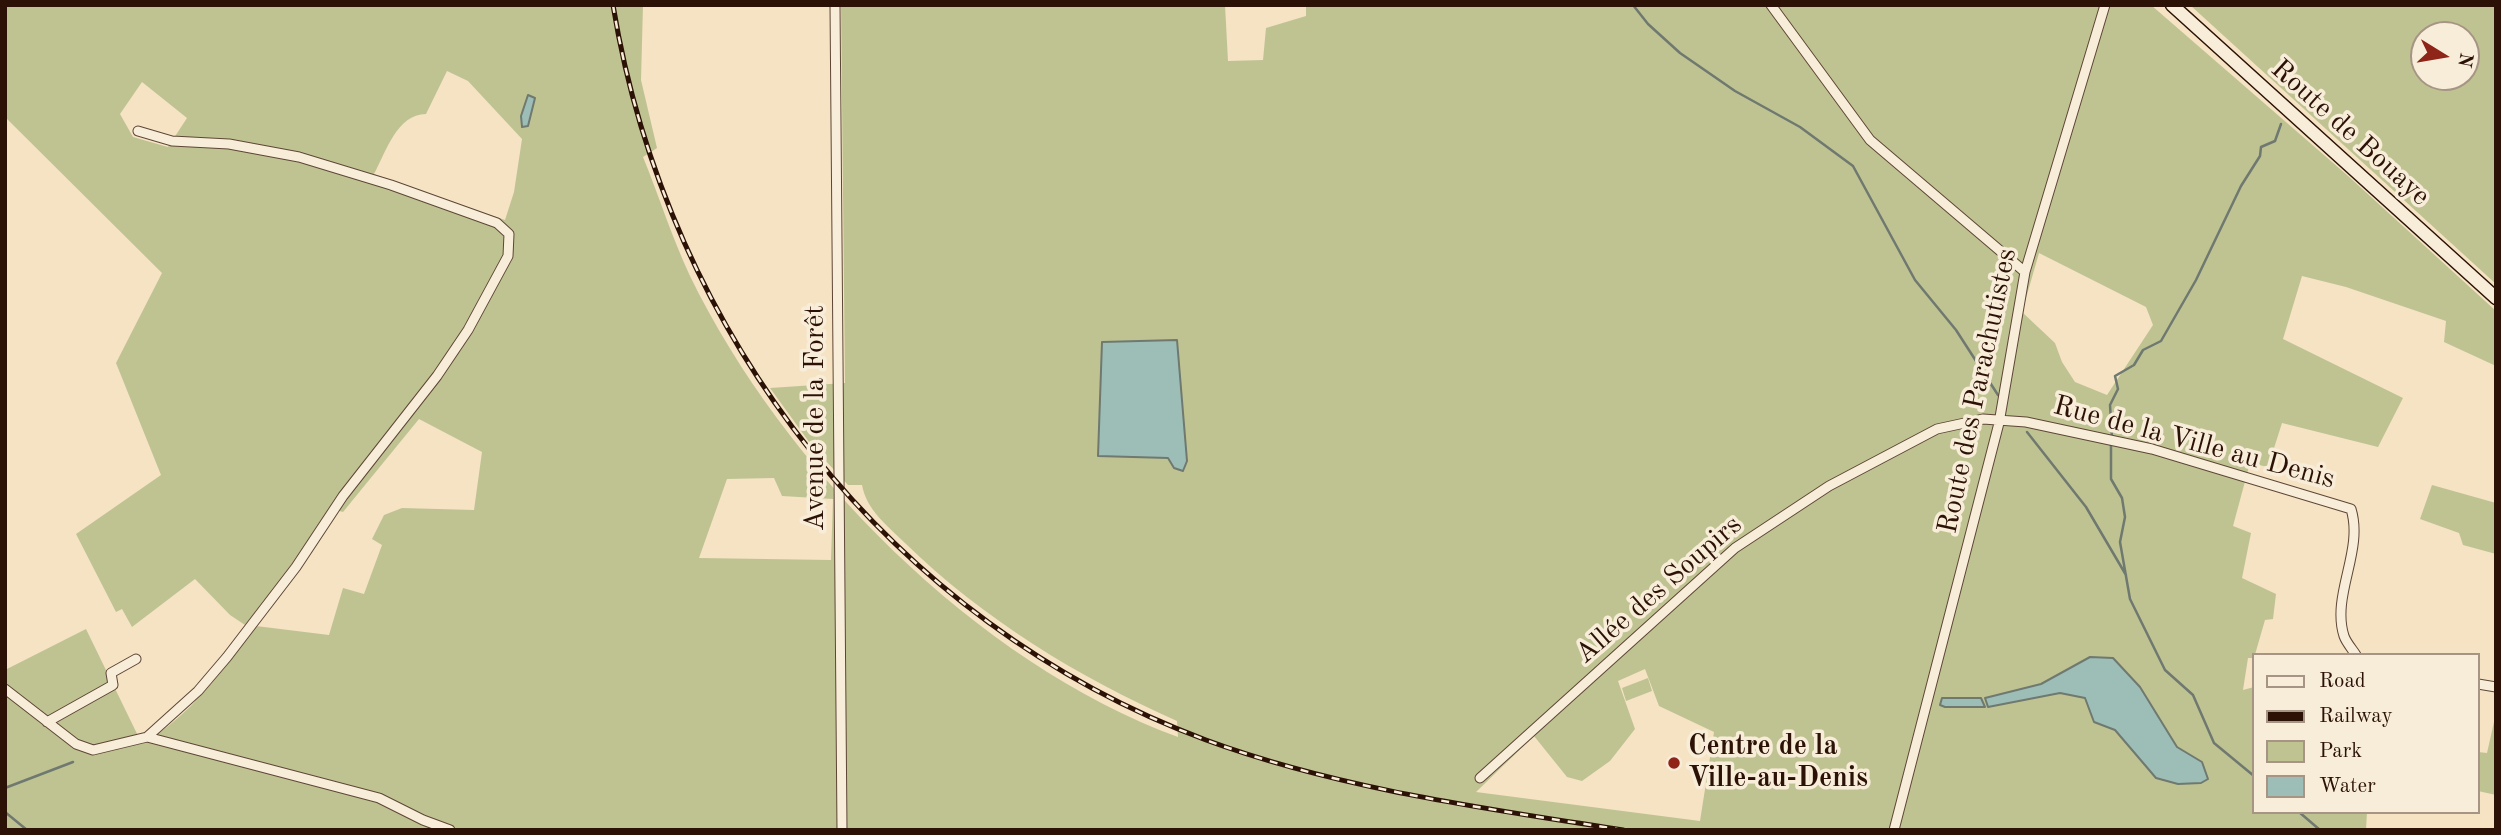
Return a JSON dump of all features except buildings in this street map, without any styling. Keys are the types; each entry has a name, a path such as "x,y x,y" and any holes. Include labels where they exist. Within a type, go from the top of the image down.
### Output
{"main road":[{"name":"Route de Bouaye","path":"2172,5 2496,298"}],"street":[{"name":"Avenue de la Forêt","path":"835,5 842,830"},
{"path":"1771,5 1870,140 2025,272"},
{"name":"Route des Parachutistes","path":"1894,830 2000,419 2025,272 2105,5"},
{"path":"138,131 172,141 229,144 299,157 391,185 497,223 509,234 508,256 468,330 437,376 326,521 296,567 227,657 198,691 147,737"},
{"name":"Rue de la Ville au Denis","path":"2000,419 2152,449 2351,509 2354,519 2352,564 2342,606 2344,636 2355,653"},
{"name":"Allée des Soupirs","path":"1480,778 1735,548 1829,486 1937,429 1962,422 2000,419"},
{"path":"47,722 113,685 111,673 136,659"},
{"path":"5,689 76,744 93,750 147,737 379,798 450,830"}],"green space":[{"path":"5,5 643,5 641,80 657,148 643,157 690,276 729,348 777,418 832,486 893,550 959,609 1030,661 1103,704 1178,737 1177,721 1104,685 1033,644 966,597 935,571 879,517 868,502 862,485 848,485 812,446 770,388 845,383 841,5 1225,5 1228,61 1263,60 1266,28 1306,16 1306,5 2151,5 2347,175 2496,311 2496,366 2444,342 2446,321 2346,287 2302,276 2283,339 2403,398 2378,447 2282,423 2268,467 2250,463 2233,526 2251,533 2242,578 2276,594 2273,619 2265,620 2255,653 2252,653 2252,658 2248,658 2243,690 2252,688 2252,814 2367,814 2366,830 5,830 5,670 86,629 142,744 175,720 205,691 256,626 329,635 343,588 364,594 382,545 372,539 384,515 402,508 474,510 482,452 419,419 343,512 329,508 286,573 245,625 230,615 195,579 132,627 122,609 116,612 76,534 161,475 116,363 162,273 5,117","holes":["447,71 468,81 522,139 514,192 505,220 374,174 400,127 407,120 426,114","142,82 187,118 168,147 133,137 120,114","2039,253 2146,307 2153,325 2107,395 2075,382 2062,362 2055,343 2022,312","1177,340 1187,461 1184,471 1174,468 1168,458","774,478 782,496 833,499 831,560 699,558 727,479","1645,669 1659,706 1714,732 1700,821 1476,792 1534,736 1567,777 1582,781 1610,761 1635,729 1618,681","2140,687 2177,747 2202,762 2156,778 2115,730 2094,722 2085,698 2060,693"]},
{"path":"2190,5 2496,5 2496,284"},
{"path":"2432,485 2496,503 2496,554 2463,545 2459,533 2420,519"},
{"path":"1648,678 1652,691 1626,701 1622,688"},
{"path":"2496,713 2496,795 2480,791 2480,752 2487,753"}],"water":[{"path":"528,95 535,98 528,126 522,127 521,116"},
{"path":"1177,340 1187,461 1183,471 1174,468 1168,458 1098,456 1102,342"},
{"path":"2090,657 2113,658 2140,687 2177,747 2202,762 2208,779 2201,783 2178,784 2156,778 2115,730 2094,722 2085,698 2060,693 1988,707 1985,698 2041,684"},
{"path":"1942,698 1981,698 1985,707 1945,707 1940,705"}],"waterway":[{"path":"1633,5 1648,24 1680,53 1735,91 1800,127 1853,166 1915,280 1956,330 1998,395"},
{"path":"2112,437 2110,405 2118,389 2115,376 2134,365 2143,350 2161,341 2196,280 2241,186 2260,156 2261,147 2275,141 2281,124"},
{"path":"2027,432 2086,507 2126,575"},
{"path":"2111,443 2111,479 2122,498 2125,517 2120,542 2130,599 2165,670 2193,695 2214,743 2252,774"},
{"path":"5,788 73,762"},
{"path":"5,812 27,830"},
{"path":"2301,814 2320,830"}],"railway":[{"path":"613,5 641,126 684,242 741,351 812,452 894,543 988,622 1092,688 1206,740 1256,757 1308,772 1412,795 1623,830"}],"place":[{"name":"Centre de la Ville-au-Denis","path":"1674,763"}]}
